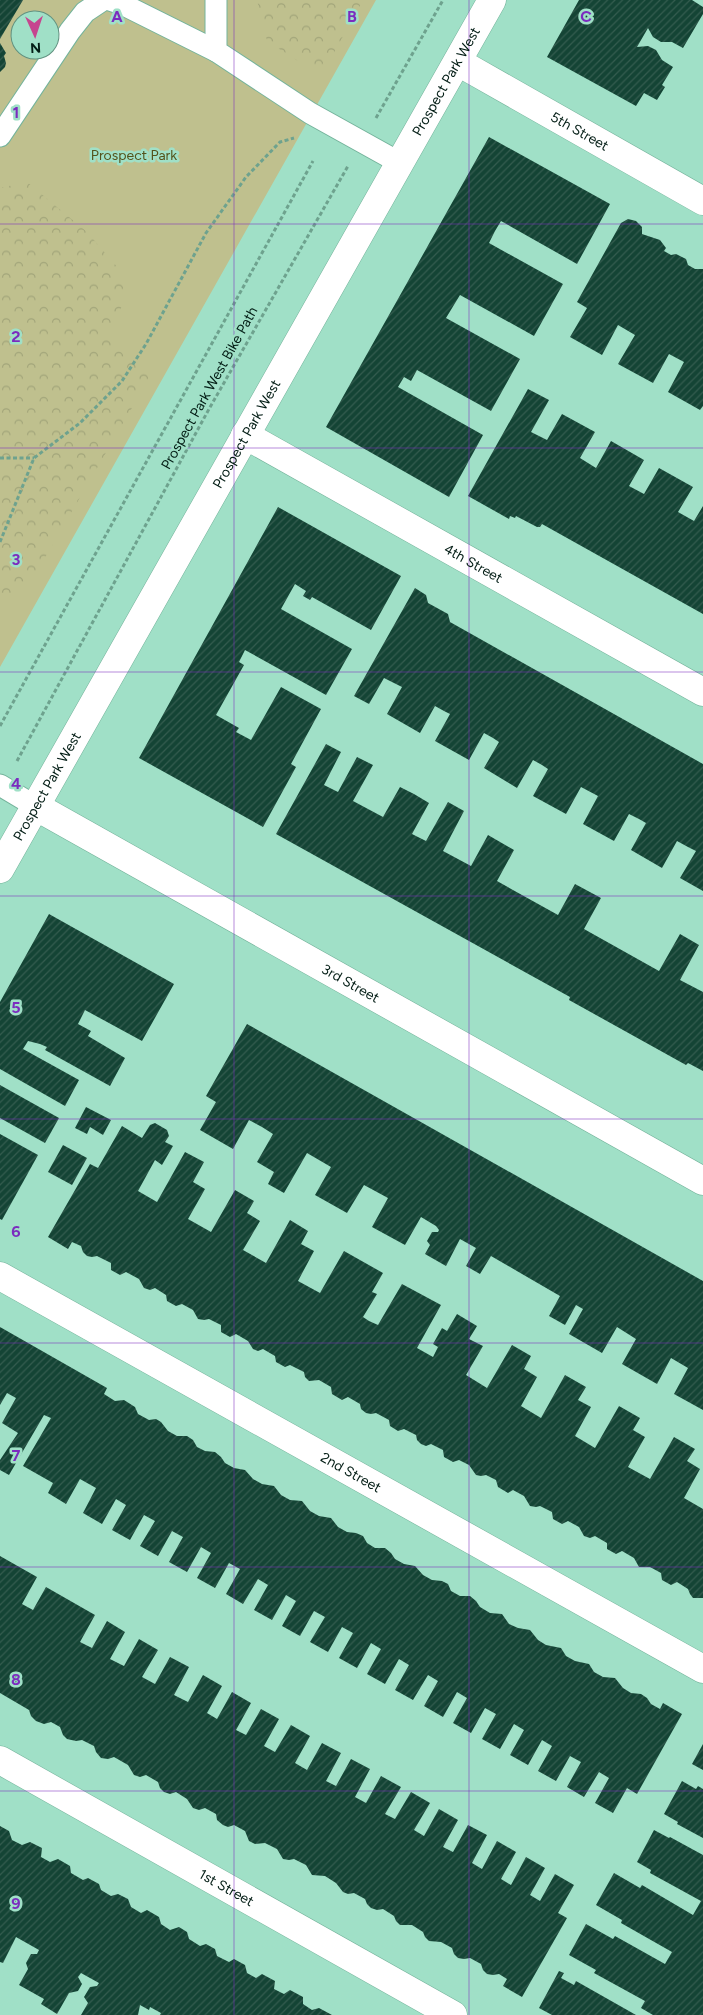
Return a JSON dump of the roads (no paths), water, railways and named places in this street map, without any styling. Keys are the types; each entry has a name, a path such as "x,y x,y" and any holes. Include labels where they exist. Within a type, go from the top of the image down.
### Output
{"street":[{"name":"Prospect Park West","path":"0,869 492,0"},
{"name":"5th Street","path":"458,62 703,201"},
{"name":"4th Street","path":"245,435 703,692"},
{"name":"3rd Street","path":"35,806 703,1181"},
{"name":"2nd Street","path":"0,1276 703,1669"},
{"name":"1st Street","path":"0,1760 452,2015"}],"lane":[{"path":"216,0 216,51"},
{"path":"0,136 84,12 115,1 216,51 310,113 400,163"},
{"name":"3rd Street","path":"1,786 35,806"}],"park label":[{"name":"Prospect Park","path":"134,155"}]}
